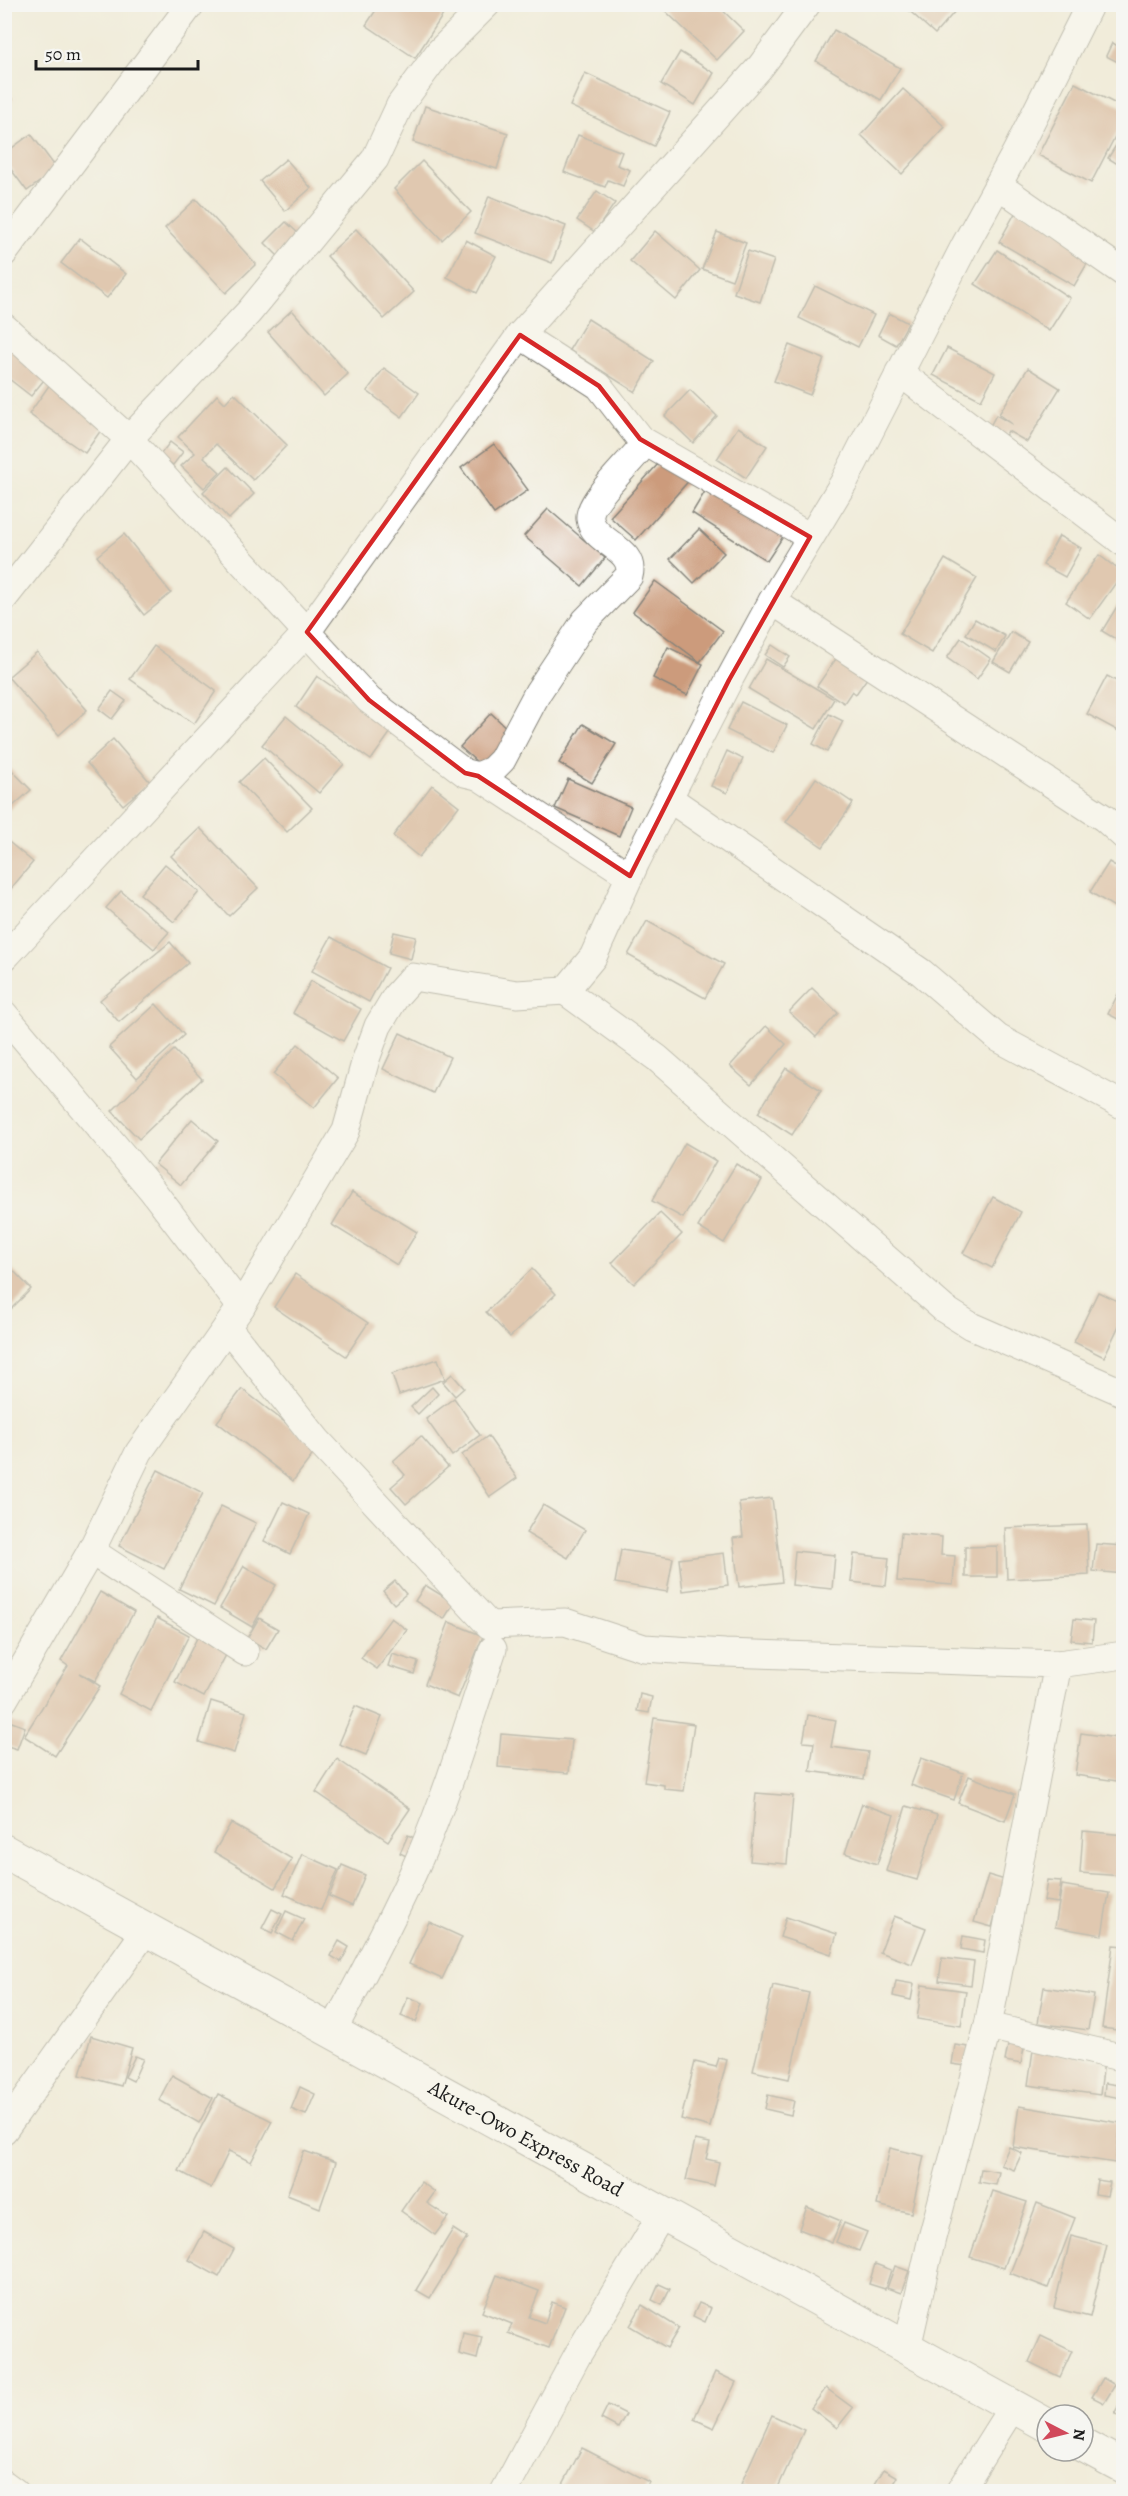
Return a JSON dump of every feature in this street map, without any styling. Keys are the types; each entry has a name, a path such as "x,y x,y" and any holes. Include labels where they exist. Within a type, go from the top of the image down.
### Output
{"highway":[{"name":"Akure-Owo Express Road","path":"4,1851 1035,2418"},
{"path":"1095,2451 1124,2467"}],"street":[{"path":"4,253 191,4"},
{"path":"4,598 129,439 249,312 375,159 400,105 439,52 487,4"},
{"path":"4,958 307,632 520,335 761,66 807,4"},
{"path":"565,991 593,957 630,876 729,680 772,601 844,482 1090,4"},
{"path":"998,185 1124,273"},
{"path":"4,327 129,439 369,700 465,773 478,776 630,876"},
{"path":"520,335 599,386 640,439 810,537"},
{"path":"900,372 1124,543"},
{"path":"478,776 492,770 502,760 538,692 585,621 629,576 631,568 628,559 592,527 589,516 593,504 640,449 640,439"},
{"path":"772,601 1104,818 1124,836"},
{"path":"670,799 921,972 998,1038 1124,1106"},
{"path":"4,1700 91,1551 139,1452 234,1317 346,1131 366,1059 378,1026 396,996 413,977 517,994 565,991 657,1058 944,1310 971,1326 1124,1393"},
{"path":"4,1014 152,1190 317,1440 489,1625 564,1622 644,1648 725,1653 1058,1664 1124,1654"},
{"path":"91,1551 245,1652"},
{"path":"332,2032 378,1948 421,1855 450,1778 493,1649"},
{"path":"907,2348 932,2238 988,2026 1058,1664"},
{"path":"4,2130 146,1930"},
{"path":"988,2026 1124,2058"},
{"path":"504,2492 577,2356 662,2214"},
{"path":"959,2492 1013,2406"},
{"path":"4,2484 15,2492"}],"highlighted area":[{"path":"520,335 599,386 640,439 810,537 729,680 630,876 478,776 465,773 369,700 307,632"}],"building":[{"path":"380,4 450,4 415,58 366,25"},
{"path":"658,4 716,4 744,31 717,60"},
{"path":"902,4 953,4 957,9 935,34"},
{"path":"834,30 900,68 881,100 816,61"},
{"path":"1112,43 1124,49 1124,65 1106,56"},
{"path":"680,52 714,73 695,105 661,84"},
{"path":"585,73 670,112 654,146 570,106"},
{"path":"1075,83 1124,108 1124,119 1091,183 1038,155"},
{"path":"903,89 945,127 902,174 861,135"},
{"path":"4,92 13,99 4,110"},
{"path":"425,106 508,133 497,169 413,142"},
{"path":"1124,133 1124,168 1108,158"},
{"path":"31,134 57,169 27,191 4,160 4,154"},
{"path":"578,135 622,152 617,165 630,170 623,186 608,180 605,187 564,172"},
{"path":"286,159 311,188 285,211 260,181"},
{"path":"422,161 471,212 442,240 394,189"},
{"path":"597,191 615,203 595,232 577,220"},
{"path":"489,196 566,226 552,263 475,233"},
{"path":"196,199 256,264 226,293 165,228"},
{"path":"1018,208 1094,252 1074,286 999,242"},
{"path":"286,222 299,234 278,256 265,243"},
{"path":"356,229 414,292 384,319 327,256"},
{"path":"655,231 700,270 676,300 630,261"},
{"path":"717,232 746,243 732,280 702,269"},
{"path":"80,238 126,274 107,298 61,263"},
{"path":"466,240 496,256 477,293 447,277"},
{"path":"997,250 1070,298 1049,331 975,284"},
{"path":"748,251 774,260 760,302 734,293"},
{"path":"815,286 874,315 858,347 799,318"},
{"path":"292,310 348,374 324,396 268,332"},
{"path":"889,313 908,323 896,345 878,335"},
{"path":"588,319 654,361 635,392 569,350"},
{"path":"4,332 52,370 31,396 4,375"},
{"path":"789,345 824,359 810,395 774,381"},
{"path":"947,348 995,373 981,400 933,375"},
{"path":"384,368 419,393 402,417 367,391"},
{"path":"1028,368 1060,388 1027,442 1008,431 1005,436 989,428 996,415 1012,424 999,414"},
{"path":"50,384 106,423 85,453 29,414"},
{"path":"690,390 717,416 693,443 665,416"},
{"path":"234,393 287,445 253,480 216,444 204,457 220,472 204,488 181,466 195,453 178,437 217,395 225,403"},
{"path":"738,427 767,446 746,478 717,459"},
{"path":"170,442 183,452 173,465 160,455"},
{"path":"494,444 528,490 494,514 461,468"},
{"path":"668,453 693,476 636,540 610,517"},
{"path":"228,467 254,494 229,519 203,492"},
{"path":"710,483 786,532 767,561 692,513"},
{"path":"548,509 605,558 582,586 524,536"},
{"path":"699,529 724,553 694,583 670,559"},
{"path":"124,534 171,593 144,615 97,556"},
{"path":"1059,536 1081,548 1065,577 1043,565"},
{"path":"1099,555 1123,573 1090,619 1066,602"},
{"path":"945,559 977,578 932,653 900,634"},
{"path":"655,581 723,631 700,662 633,612"},
{"path":"1124,595 1124,644 1102,631"},
{"path":"975,619 1005,636 996,652 966,634"},
{"path":"1011,632 1028,642 1010,672 993,662"},
{"path":"961,638 991,659 977,679 947,658"},
{"path":"772,645 790,657 783,667 765,655"},
{"path":"154,646 216,691 194,724 130,679"},
{"path":"668,647 703,664 687,695 653,678"},
{"path":"37,652 87,710 59,735 8,677"},
{"path":"840,653 870,674 856,694 852,691 844,703 817,686"},
{"path":"766,659 834,699 816,729 749,689"},
{"path":"317,676 393,729 371,760 296,707"},
{"path":"1107,676 1124,685 1124,734 1087,714"},
{"path":"112,691 126,701 112,719 99,709"},
{"path":"741,702 787,725 773,753 727,730"},
{"path":"491,713 516,737 486,770 460,747"},
{"path":"829,714 843,721 827,752 813,744"},
{"path":"286,716 344,764 319,793 262,745"},
{"path":"583,724 616,744 592,783 559,763"},
{"path":"113,739 150,782 123,805 87,763"},
{"path":"727,751 743,759 727,793 711,786"},
{"path":"264,758 312,808 287,832 239,782"},
{"path":"4,762 31,790 4,814"},
{"path":"816,778 853,803 823,847 786,822"},
{"path":"568,779 631,807 619,836 555,808"},
{"path":"432,785 459,806 419,857 393,836"},
{"path":"200,828 258,888 229,916 171,856"},
{"path":"4,838 33,862 4,897"},
{"path":"1109,862 1124,871 1124,913 1090,892"},
{"path":"165,864 199,892 174,922 140,894"},
{"path":"121,891 169,932 154,949 106,908"},
{"path":"647,921 724,964 705,998 628,955"},
{"path":"394,932 416,937 411,959 389,953"},
{"path":"331,937 387,968 369,1002 312,971"},
{"path":"170,942 188,963 119,1022 100,1000"},
{"path":"311,981 361,1009 343,1041 293,1013"},
{"path":"812,988 838,1013 816,1037 789,1012"},
{"path":"1120,990 1124,992 1124,1022 1108,1014"},
{"path":"156,1004 184,1035 137,1078 109,1047"},
{"path":"766,1026 786,1044 751,1085 730,1066"},
{"path":"400,1033 450,1057 433,1093 383,1069"},
{"path":"298,1044 338,1078 314,1108 273,1074"},
{"path":"174,1050 202,1079 139,1139 112,1111"},
{"path":"786,1068 821,1090 792,1135 758,1113"},
{"path":"192,1119 218,1141 181,1185 155,1164"},
{"path":"685,1143 716,1161 683,1218 652,1201"},
{"path":"736,1164 762,1180 724,1243 698,1227"},
{"path":"352,1192 417,1232 397,1265 332,1225"},
{"path":"993,1197 1021,1212 992,1268 963,1253"},
{"path":"660,1213 682,1234 634,1284 612,1263"},
{"path":"4,1261 31,1289 11,1309 4,1303"},
{"path":"532,1269 556,1294 510,1337 486,1312"},
{"path":"295,1274 368,1323 346,1356 274,1307"},
{"path":"1098,1292 1124,1304 1124,1315 1104,1357 1074,1342"},
{"path":"438,1359 445,1379 399,1395 392,1374"},
{"path":"452,1374 464,1388 455,1396 443,1382"},
{"path":"432,1387 438,1394 418,1414 411,1407"},
{"path":"242,1389 318,1448 293,1481 217,1422"},
{"path":"454,1398 480,1435 452,1456 426,1419"},
{"path":"421,1436 448,1467 406,1504 391,1487 405,1475 393,1461"},
{"path":"488,1436 517,1478 490,1497 462,1455"},
{"path":"158,1470 203,1493 164,1569 119,1546"},
{"path":"772,1498 782,1582 739,1587 733,1538 743,1537 739,1502"},
{"path":"283,1502 309,1514 290,1554 264,1541"},
{"path":"543,1505 585,1530 568,1558 526,1533"},
{"path":"221,1506 256,1523 214,1606 179,1589"},
{"path":"1087,1525 1089,1575 1007,1579 1005,1528"},
{"path":"901,1533 942,1537 941,1555 955,1556 953,1585 897,1581"},
{"path":"1096,1544 1124,1546 1124,1574 1093,1571"},
{"path":"997,1546 997,1577 965,1577 965,1547"},
{"path":"621,1550 673,1558 667,1592 615,1583"},
{"path":"795,1551 835,1555 832,1589 792,1585"},
{"path":"724,1553 728,1585 683,1591 679,1559"},
{"path":"854,1554 889,1558 886,1586 851,1582"},
{"path":"244,1566 276,1585 252,1627 220,1608"},
{"path":"395,1581 406,1594 394,1604 383,1591"},
{"path":"425,1585 454,1603 444,1619 415,1601"},
{"path":"100,1592 134,1612 95,1681 79,1673 100,1686 55,1756 24,1736 68,1666 61,1661"},
{"path":"157,1618 189,1635 151,1711 119,1694"},
{"path":"259,1618 278,1629 266,1649 247,1638"},
{"path":"391,1618 407,1630 377,1669 361,1658"},
{"path":"1074,1619 1094,1621 1092,1642 1071,1640"},
{"path":"449,1622 483,1636 458,1698 425,1684"},
{"path":"198,1636 228,1651 204,1697 175,1682"},
{"path":"392,1654 418,1662 414,1674 388,1666"},
{"path":"640,1694 652,1697 649,1713 637,1711"},
{"path":"211,1701 246,1712 234,1753 199,1742"},
{"path":"355,1706 382,1717 366,1755 339,1744"},
{"path":"808,1715 836,1720 831,1747 868,1752 864,1779 810,1771 814,1743 803,1742"},
{"path":"654,1718 694,1724 684,1791 664,1789 664,1785 644,1782"},
{"path":"9,1721 25,1727 17,1749 4,1745 4,1733"},
{"path":"1081,1733 1124,1739 1124,1782 1075,1775"},
{"path":"501,1734 572,1740 569,1773 498,1767"},
{"path":"921,1758 963,1773 954,1800 911,1785"},
{"path":"337,1759 410,1809 388,1841 316,1792"},
{"path":"969,1776 1015,1794 1005,1821 958,1803"},
{"path":"756,1793 793,1796 787,1864 750,1861"},
{"path":"862,1804 894,1815 877,1864 845,1853"},
{"path":"906,1806 937,1815 917,1880 886,1871"},
{"path":"231,1823 292,1859 275,1888 214,1852"},
{"path":"1083,1831 1124,1835 1124,1876 1080,1873"},
{"path":"408,1835 422,1842 414,1860 400,1853"},
{"path":"302,1854 338,1870 321,1910 284,1894"},
{"path":"342,1865 365,1875 352,1906 329,1896"},
{"path":"988,1875 1005,1880 992,1927 974,1922"},
{"path":"1047,1880 1061,1881 1058,1903 1044,1901"},
{"path":"1062,1885 1109,1893 1102,1935 1055,1927"},
{"path":"272,1909 282,1914 272,1933 262,1928"},
{"path":"286,1911 304,1919 293,1941 276,1932"},
{"path":"894,1916 926,1928 912,1964 880,1952"},
{"path":"786,1917 837,1934 831,1954 780,1937"},
{"path":"429,1922 462,1937 442,1979 409,1964"},
{"path":"963,1936 985,1940 983,1953 961,1949"},
{"path":"339,1941 349,1947 341,1962 331,1956"},
{"path":"1113,1945 1124,1946 1124,2031 1102,2028"},
{"path":"942,1958 974,1962 971,1985 939,1981"},
{"path":"896,1981 914,1984 911,2000 893,1996"},
{"path":"773,1985 809,1993 789,2079 753,2071"},
{"path":"922,1985 966,1991 961,2026 917,2019"},
{"path":"1044,1987 1094,1995 1088,2030 1038,2023"},
{"path":"408,1997 423,2003 416,2022 401,2016"},
{"path":"1010,2035 1026,2038 1021,2064 1005,2061"},
{"path":"91,2036 132,2048 121,2086 80,2075"},
{"path":"955,2045 968,2047 966,2066 952,2064"},
{"path":"1033,2050 1104,2061 1100,2095 1028,2085"},
{"path":"135,2056 143,2059 133,2081 125,2077"},
{"path":"719,2058 727,2060 710,2127 681,2119 695,2062 716,2067"},
{"path":"172,2075 213,2098 199,2123 159,2100"},
{"path":"1105,2083 1124,2086 1121,2098 1104,2095"},
{"path":"300,2087 315,2094 306,2115 291,2109"},
{"path":"218,2094 272,2121 251,2162 229,2151 211,2188 179,2171"},
{"path":"768,2095 794,2101 791,2115 765,2109"},
{"path":"1019,2106 1121,2123 1115,2163 1013,2147"},
{"path":"695,2140 710,2143 706,2159 719,2162 714,2186 686,2180"},
{"path":"1009,2147 1022,2153 1014,2170 1001,2165"},
{"path":"890,2148 924,2156 911,2213 877,2205"},
{"path":"304,2151 336,2162 320,2208 287,2195"},
{"path":"981,2169 999,2172 996,2185 979,2182"},
{"path":"1097,2180 1110,2182 1107,2196 1095,2194"},
{"path":"421,2182 435,2192 427,2203 448,2217 435,2235 401,2211"},
{"path":"993,2191 1027,2202 1004,2268 970,2257"},
{"path":"1037,2203 1075,2218 1048,2288 1010,2273"},
{"path":"807,2207 841,2221 832,2242 799,2229"},
{"path":"844,2223 867,2232 859,2251 836,2242"},
{"path":"453,2229 467,2238 430,2298 416,2290"},
{"path":"204,2232 234,2249 219,2277 189,2260"},
{"path":"1071,2236 1107,2245 1090,2317 1054,2308"},
{"path":"875,2264 891,2270 885,2289 869,2284"},
{"path":"895,2266 909,2271 901,2293 887,2288"},
{"path":"497,2275 539,2291 529,2317 545,2323 552,2302 565,2307 549,2348 508,2333 512,2324 482,2312"},
{"path":"659,2284 670,2289 662,2305 652,2300"},
{"path":"699,2303 711,2308 705,2322 693,2316"},
{"path":"642,2305 679,2328 667,2348 630,2326"},
{"path":"463,2333 482,2337 477,2359 459,2354"},
{"path":"1041,2336 1072,2351 1060,2377 1029,2362"},
{"path":"715,2372 736,2382 714,2428 694,2419"},
{"path":"1103,2378 1115,2385 1104,2403 1092,2397"},
{"path":"826,2388 853,2408 837,2428 811,2408"},
{"path":"1124,2394 1124,2417 1115,2414"},
{"path":"608,2405 626,2414 618,2428 601,2419"},
{"path":"772,2415 804,2430 776,2492 758,2492 741,2484"},
{"path":"582,2448 649,2482 644,2492 569,2492 561,2488"},
{"path":"884,2469 898,2477 889,2492 875,2484"}]}
